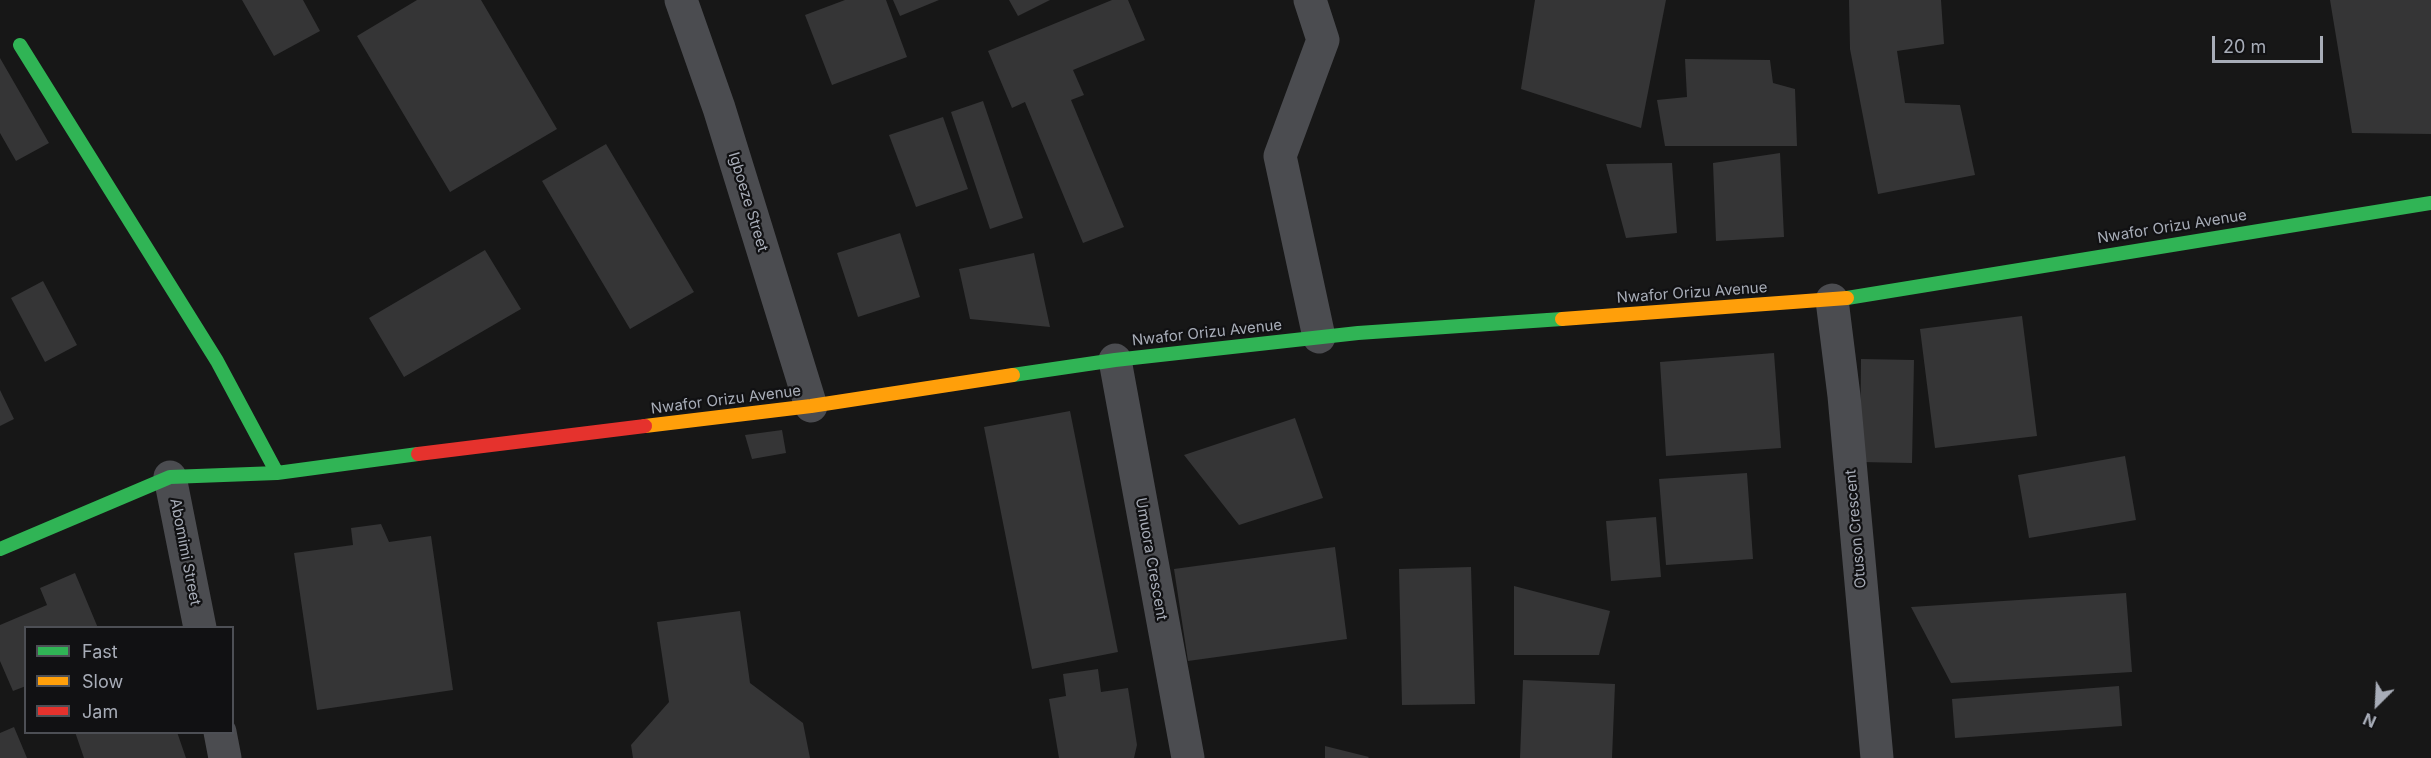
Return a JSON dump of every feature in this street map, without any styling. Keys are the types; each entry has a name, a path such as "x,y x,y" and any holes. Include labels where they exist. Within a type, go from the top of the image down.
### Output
{"street":[{"name":"Igboeze Street","path":"681,0 719,108 811,406"},
{"path":"1310,0 1323,40 1280,156 1318,337"},
{"path":"20,45 217,361 277,473"},
{"name":"Nwafor Orizu Avenue","path":"0,549 170,477 277,473 317,466 811,406 1115,360 1318,337 1832,300 2431,203"},
{"name":"Otuson Crescent","path":"1832,300 1844,396 1877,758"},
{"name":"Umuora Crescent","path":"1115,360 1188,758"},
{"name":"Abomimi Street","path":"170,477 200,626"},
{"path":"220,734 225,758"}],"building":[{"path":"242,0 303,0 320,31 274,56"},
{"path":"417,0 481,0 557,129 450,192 357,36"},
{"path":"845,0 886,0 907,57 832,85 805,15"},
{"path":"893,0 939,0 900,16"},
{"path":"1009,0 1050,0 1018,16"},
{"path":"1112,0 1128,0 1145,40 1073,70 1084,95 1071,100 1124,227 1083,243 1025,102 1012,108 988,51"},
{"path":"1535,0 1666,0 1641,128 1521,89"},
{"path":"1849,0 1941,0 1944,44 1897,51 1905,103 1960,105 1975,175 1878,194 1850,49"},
{"path":"2330,0 2431,0 2431,134 2352,133"},
{"path":"0,58 49,143 16,161 0,133"},
{"path":"1685,59 1770,60 1773,83 1795,89 1797,146 1665,146 1657,100 1687,97"},
{"path":"983,101 1023,218 990,229 951,112"},
{"path":"943,117 968,189 916,207 889,135"},
{"path":"606,144 694,292 630,329 542,181"},
{"path":"1780,153 1784,237 1716,241 1713,163"},
{"path":"1672,163 1677,233 1626,238 1606,164"},
{"path":"900,233 920,297 858,317 837,253"},
{"path":"485,250 521,309 404,377 369,318"},
{"path":"1034,253 1050,327 970,319 959,269"},
{"path":"43,281 77,345 45,362 11,298"},
{"path":"2022,316 2037,436 1935,448 1920,329"},
{"path":"1774,353 1781,448 1666,456 1660,362"},
{"path":"1861,359 1914,360 1912,463 1860,462"},
{"path":"0,390 14,419 0,426"},
{"path":"1070,411 1118,652 1032,669 984,427"},
{"path":"1295,418 1323,498 1239,525 1184,455"},
{"path":"782,430 786,453 752,459 745,435"},
{"path":"2125,456 2136,520 2029,538 2018,475"},
{"path":"1747,473 1753,559 1666,565 1659,479"},
{"path":"1656,517 1661,577 1611,581 1606,521"},
{"path":"381,524 389,542 431,536 453,690 317,710 294,553 353,545 351,528"},
{"path":"1335,547 1347,639 1188,661 1174,569"},
{"path":"1471,567 1475,704 1402,705 1399,569"},
{"path":"75,573 97,626 24,626 24,687 13,691 0,661 0,625 47,605 40,588"},
{"path":"1514,586 1610,611 1599,655 1514,655"},
{"path":"2126,593 2132,672 1951,683 1911,607"},
{"path":"740,611 750,683 803,723 810,758 633,758 631,745 669,702 657,622"},
{"path":"1098,669 1101,692 1128,688 1137,745 1134,758 1059,758 1049,699 1066,696 1063,674"},
{"path":"1523,680 1615,684 1612,758 1520,758"},
{"path":"2119,686 2122,726 1955,738 1952,699"},
{"path":"14,727 27,758 0,758 0,733"},
{"path":"76,734 178,734 186,758 84,758"},
{"path":"1325,746 1369,757 1325,758"}],"traffic: fast":[{"path":"20,45 217,361 277,473"},
{"path":"1847,298 2431,203"},
{"path":"1013,375 1115,360 1358,333 1562,319"},
{"path":"0,549 170,477 277,473 418,454"}],"traffic: slow":[{"path":"1562,319 1847,298"},
{"path":"645,426 811,406 1013,375"}],"traffic: jam":[{"path":"418,454 645,426"}]}
